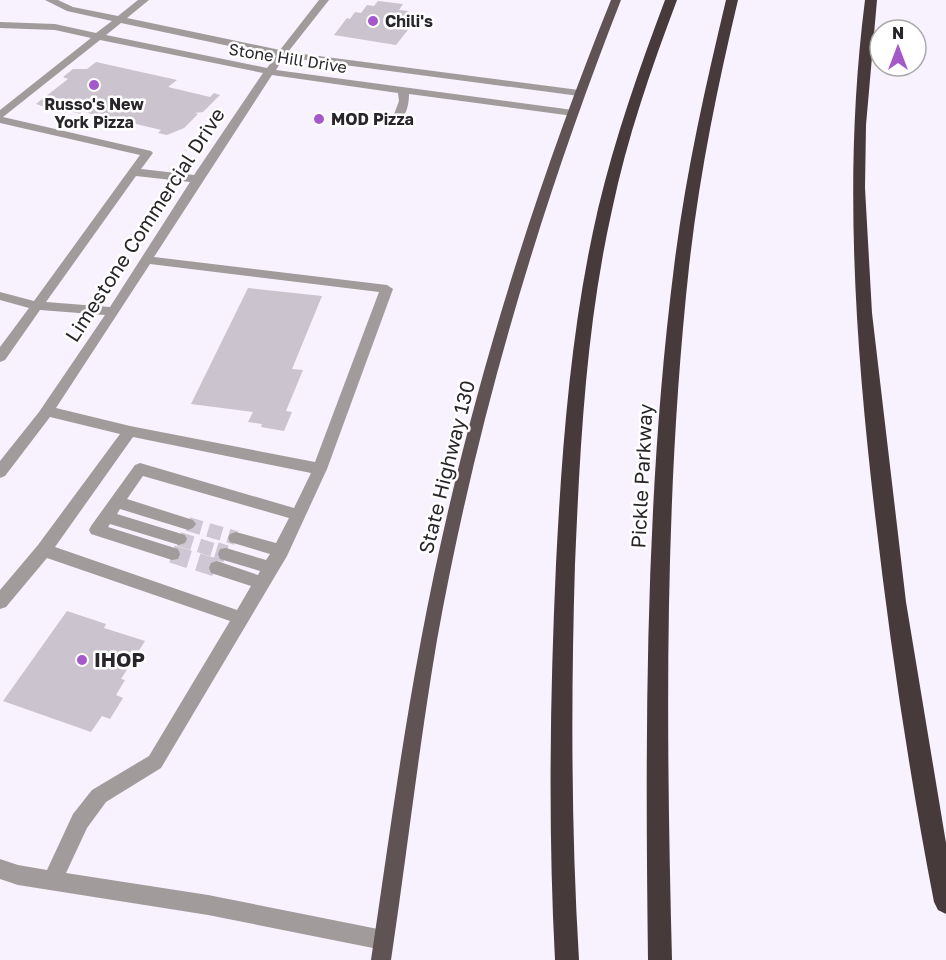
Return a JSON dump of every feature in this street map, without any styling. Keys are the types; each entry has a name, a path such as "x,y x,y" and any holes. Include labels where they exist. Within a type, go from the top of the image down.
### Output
{"highway":[{"path":"567,960 562,714 566,552 582,350 599,241 615,172 650,56 671,0"},
{"name":"Pickle Parkway","path":"660,960 659,591 666,417 676,296 688,201 705,114 732,0"},
{"path":"871,0 861,104 860,217 863,307 895,603 946,902"}],"main road":[{"name":"State Highway 130","path":"381,960 429,640 466,465 522,265 579,93 616,0"}],"street":[{"name":"Stone Hill Drive","path":"50,0 70,9 280,55 579,93"},
{"path":"0,115 144,0"},
{"name":"Limestone Commercial Drive","path":"0,472 47,411 268,71 324,0"},
{"name":"Stone Hill Drive","path":"0,25 55,27 268,71 573,113"},
{"path":"398,117 405,101 403,90"},
{"path":"0,120 147,153 0,357"},
{"path":"133,172 198,179"},
{"path":"52,880 80,821 99,796 155,762 281,551 320,470 387,289 147,260"},
{"path":"0,296 37,306 113,310"},
{"path":"47,411 130,431 320,470"},
{"path":"0,602 44,550 130,431"},
{"path":"172,554 97,530 140,469 299,515"},
{"path":"117,502 188,524"},
{"path":"105,516 178,539"},
{"path":"236,538 281,551"},
{"path":"44,550 241,618"},
{"path":"262,583 222,561 271,567"},
{"path":"0,869 52,880 208,905 383,940"}],"building":[{"name":"Chili's","path":"378,1 403,4 399,10 408,11 400,24 411,26 396,45 334,35 347,18 350,19 355,12 361,13 367,5 374,6"},
{"path":"96,62 177,80 168,87 210,97 214,93 220,95 203,112 195,113 198,114 184,128 167,135 158,133 161,130 132,123 129,126 82,111 80,114 48,104 45,107 36,104 68,79 63,77 73,69 87,69"},
{"path":"248,288 322,296 292,369 303,370 286,411 292,412 284,431 248,422 253,412 191,404"},
{"name":"IHOP","path":"67,611 106,624 104,628 145,641 121,679 125,680 116,695 123,698 110,719 102,716 91,732 3,701"}],"tunnel":[{"path":"188,524 236,538"},
{"path":"179,539 220,552"},
{"path":"216,551 226,554"},
{"path":"172,554 217,568"}],"place":[{"name":"Chili's","path":"373,21"},
{"name":"Russo's New York Pizza","path":"94,85"},
{"name":"MOD Pizza","path":"319,119"},
{"name":"IHOP","path":"82,660"}]}
